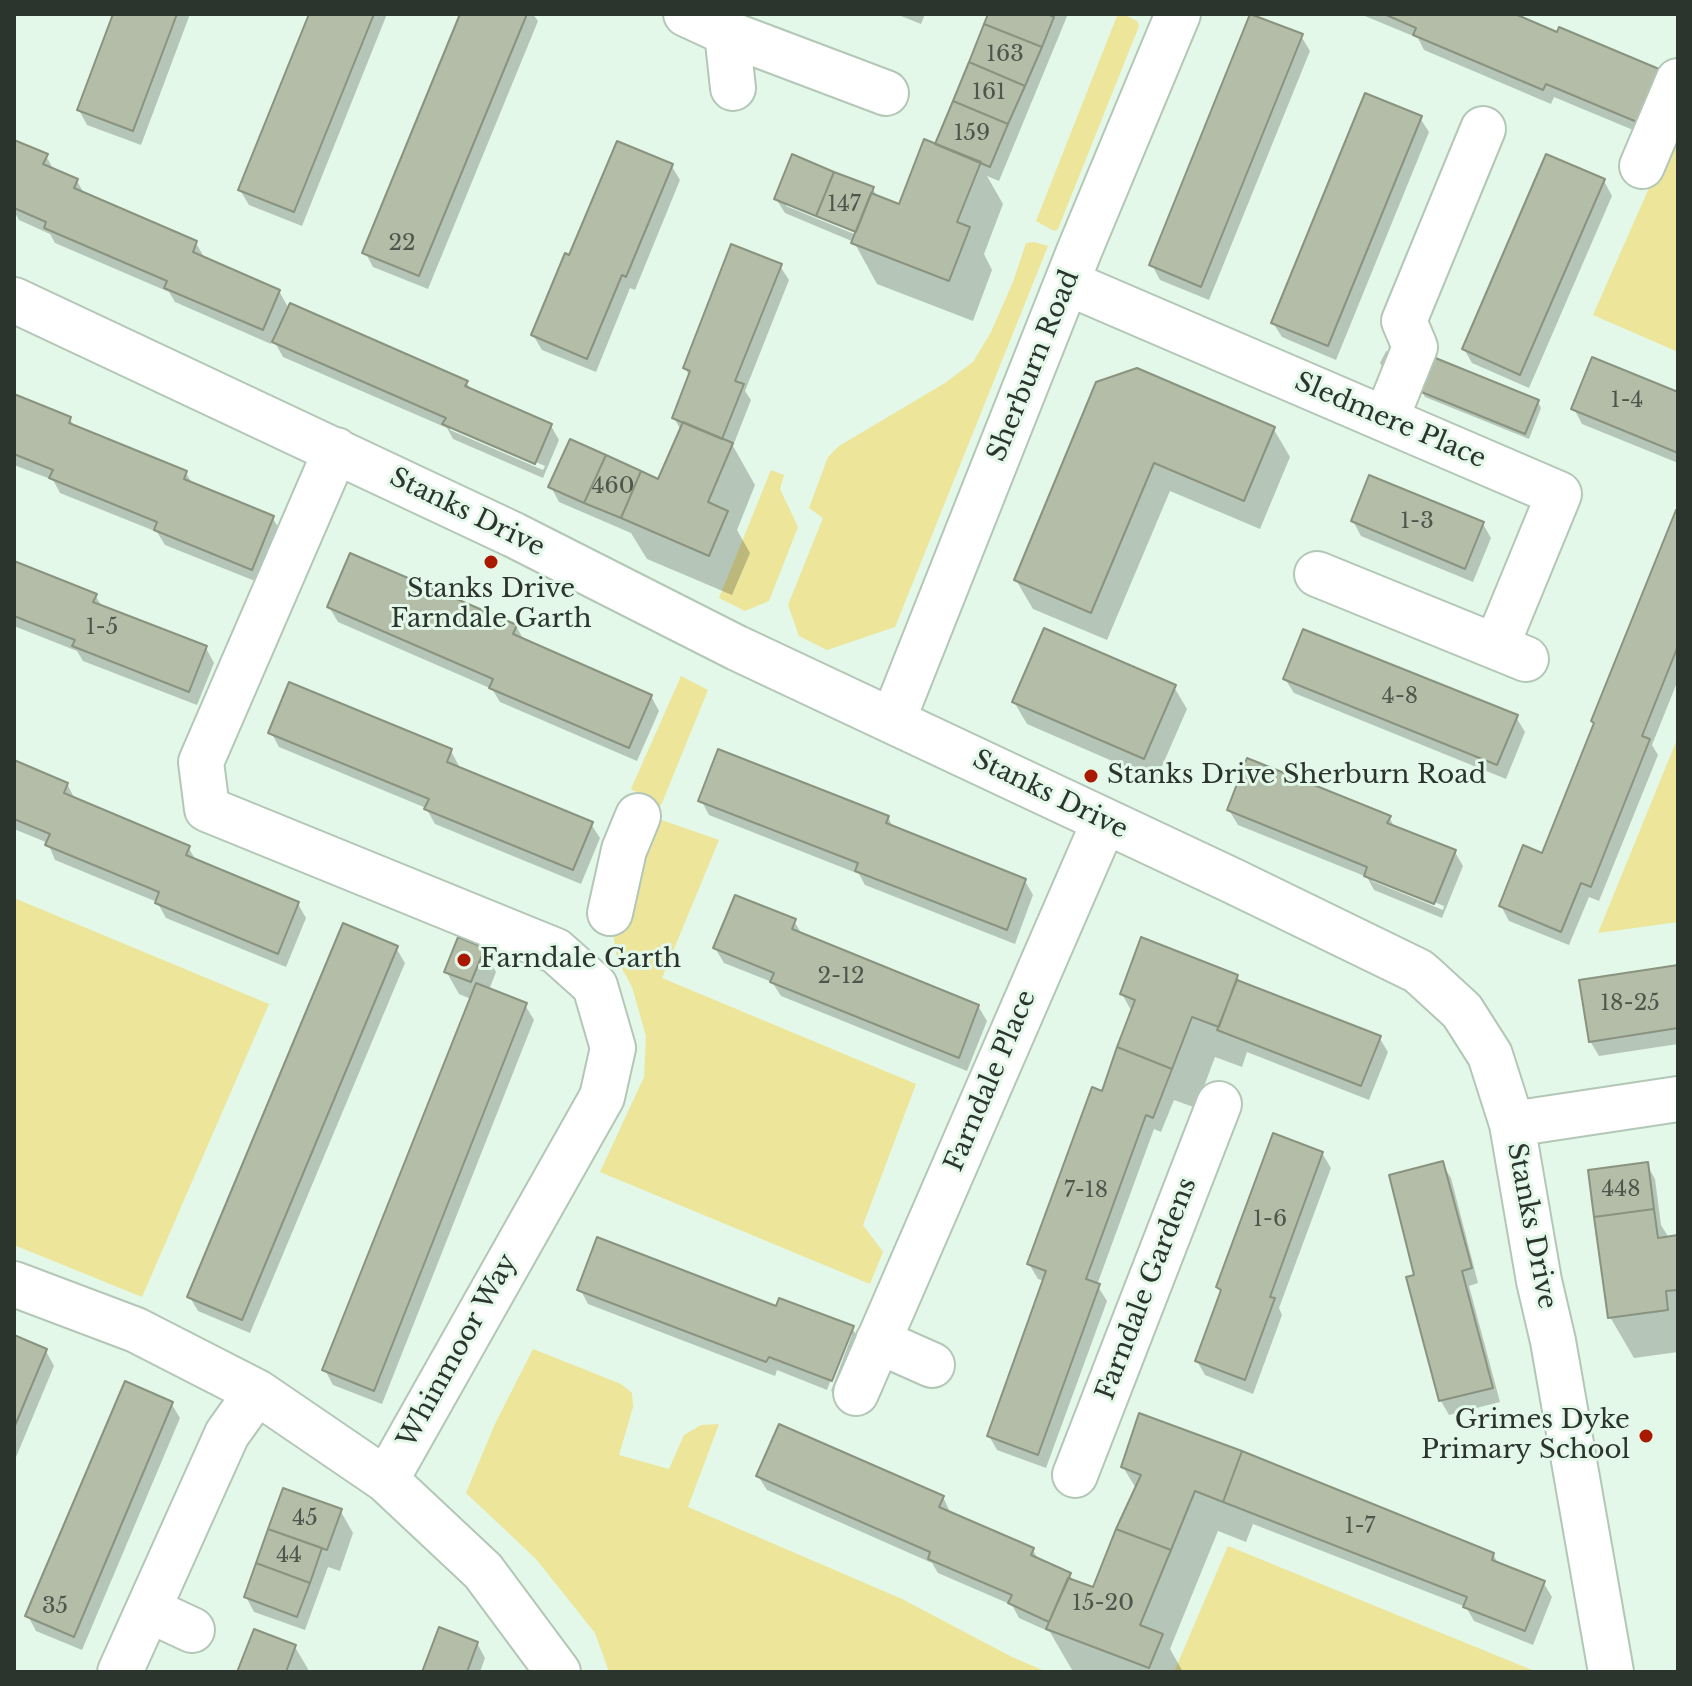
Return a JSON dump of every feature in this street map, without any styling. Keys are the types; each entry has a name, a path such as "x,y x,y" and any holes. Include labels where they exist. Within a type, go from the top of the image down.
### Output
{"street":[{"path":"686,14 727,33 886,93"},
{"name":"Sherburn Road","path":"893,720 1178,14"},
{"path":"727,33 733,88"},
{"path":"1642,166 1678,81"},
{"path":"1386,419 1415,347 1404,321 1483,129"},
{"name":"Sledmere Place","path":"1068,283 1559,494 1511,653 1317,574"},
{"name":"Stanks Drive","path":"14,300 514,535 737,648 1418,971 1462,1011 1490,1055 1512,1124 1611,1672"},
{"name":"Whinmoor Way","path":"336,450 201,762 207,809 556,951 595,986 613,1048 602,1097 386,1480"},
{"path":"610,913 624,850 638,816"},
{"name":"Farndale Place","path":"856,1393 1104,822"},
{"path":"1512,1124 1678,1099"},
{"name":"Farndale Gardens","path":"1075,1475 1219,1104"},
{"path":"14,1284 136,1330 257,1392 386,1480 483,1571 558,1672"},
{"path":"878,1341 932,1365"},
{"path":"120,1672 227,1434 257,1392"},
{"path":"149,1610 192,1630"}],"shaded area":[{"path":"1123,14 1137,21 1139,26 1058,229 1054,231 1036,221 1117,16"},
{"path":"1678,97 1678,352 1593,315 1656,172"},
{"path":"1026,243 1048,246 895,627 827,650 799,636 788,605 823,518 809,508 828,457 839,446 945,383 973,362 991,332"},
{"path":"771,470 784,475 780,489 798,527 769,601 745,611 719,598"},
{"path":"681,676 708,690 662,803 653,817 719,840 662,978 916,1084 863,1225 883,1252 870,1284 600,1172 644,1077 646,1036 632,987 617,959 610,913 647,798 631,789"},
{"path":"1678,737 1678,922 1598,933"},
{"path":"14,898 269,1004 142,1297 14,1245"},
{"path":"533,1349 621,1384 632,1393 633,1407 619,1455 669,1469 684,1435 701,1425 719,1424 688,1507 902,1599 1047,1672 609,1672 595,1633 536,1559 466,1493 495,1424"},
{"path":"1228,1546 1537,1672 1174,1672"}],"building":[{"path":"113,14 177,14 133,131 77,110"},
{"path":"309,14 374,14 294,212 238,190"},
{"path":"460,14 527,14 419,276 362,253"},
{"path":"988,14 1047,14 1054,17 1042,47 984,24"},
{"path":"1250,14 1303,34 1201,287 1149,265"},
{"path":"1384,14 1515,14 1557,32 1559,27 1659,69 1637,122 1546,84 1543,90 1413,35 1416,28"},
{"path":"984,24 1042,47 1025,86 969,62"},
{"path":"969,62 1025,86 1008,124 953,101"},
{"path":"1365,93 1422,116 1328,346 1271,323"},
{"path":"953,101 1008,124 990,167 935,144"},
{"path":"924,139 981,162 957,222 970,227 949,281 851,243 871,193 899,204"},
{"path":"14,140 48,154 43,164 78,179 74,188 197,241 193,252 280,290 263,330 164,288 167,281 44,228 46,222 14,208"},
{"path":"617,141 673,164 626,277 622,275 587,359 531,335"},
{"path":"792,154 834,172 816,216 774,199"},
{"path":"1546,154 1605,179 1520,375 1462,349"},
{"path":"834,172 874,187 856,232 816,216"},
{"path":"731,244 782,264 735,381 744,384 722,439 672,418 690,371 683,368"},
{"path":"290,303 468,381 465,386 552,424 535,464 442,424 446,418 272,342"},
{"path":"1433,357 1539,400 1525,434 1419,391"},
{"path":"1592,357 1678,392 1678,453 1571,409"},
{"path":"1137,368 1275,427 1244,501 1154,463 1091,613 1014,580 1096,382"},
{"path":"14,394 71,417 69,423 187,471 184,479 274,516 252,570 154,530 157,522 49,478 53,470 14,454"},
{"path":"683,422 733,443 708,502 728,511 709,556 621,518 641,471 658,479"},
{"path":"570,439 606,455 584,503 548,487"},
{"path":"606,455 641,471 621,518 584,503"},
{"path":"1369,475 1484,522 1465,569 1351,521"},
{"path":"1676,510 1678,646 1642,736 1650,739 1591,887 1581,883 1561,932 1499,906 1523,845 1542,853"},
{"path":"350,553 517,625 513,634 652,695 629,748 489,688 493,679 327,607"},
{"path":"14,561 97,594 93,602 207,646 189,692 72,646 75,640 14,616"},
{"path":"1044,628 1176,685 1144,759 1012,702"},
{"path":"1303,629 1518,715 1497,765 1283,679"},
{"path":"289,682 452,749 447,762 593,822 573,870 424,809 429,799 268,733"},
{"path":"718,749 889,816 886,823 1026,879 1007,930 855,871 858,863 698,801"},
{"path":"1247,758 1391,816 1387,823 1456,850 1434,904 1364,876 1367,867 1227,810"},
{"path":"14,760 68,783 64,793 190,846 186,855 299,902 278,954 155,903 159,892 45,845 50,834 14,819"},
{"path":"735,895 796,919 792,929 979,1005 959,1058 770,982 774,973 713,948"},
{"path":"343,923 398,946 242,1320 187,1297"},
{"name":"Farndale Garth","path":"458,937 485,948 471,982 444,972"},
{"path":"1141,937 1238,975 1219,1027 1192,1017 1172,1069 1117,1047 1135,1000 1120,994"},
{"path":"1678,965 1678,1028 1589,1042 1579,980"},
{"path":"1237,980 1381,1036 1361,1086 1217,1030"},
{"path":"476,983 527,1003 374,1391 322,1370"},
{"path":"1117,1047 1172,1069 1153,1118 1146,1115 1086,1279 1100,1284 1038,1455 987,1436 1046,1271 1027,1264 1092,1087 1102,1091"},
{"path":"1273,1133 1323,1152 1270,1297 1275,1298 1245,1380 1195,1361 1221,1290 1216,1287"},
{"path":"1443,1161 1472,1268 1462,1271 1493,1388 1439,1401 1406,1277 1414,1275 1389,1175"},
{"path":"1648,1162 1654,1209 1594,1217 1588,1170"},
{"path":"1654,1209 1658,1238 1678,1235 1678,1290 1666,1291 1668,1310 1608,1318 1594,1217"},
{"path":"597,1237 776,1306 779,1298 854,1326 832,1381 769,1357 766,1362 577,1290"},
{"path":"14,1335 47,1349 14,1428"},
{"path":"125,1381 173,1402 74,1637 25,1616"},
{"path":"1139,1413 1242,1451 1223,1502 1195,1491 1171,1550 1116,1529 1141,1475 1121,1467"},
{"path":"779,1424 944,1496 939,1507 1034,1548 1031,1555 1071,1573 1049,1622 1008,1603 1012,1595 928,1559 930,1552 756,1476"},
{"path":"1242,1451 1494,1553 1492,1560 1545,1581 1525,1631 1463,1607 1467,1597 1223,1502"},
{"path":"283,1488 342,1509 327,1550 268,1529"},
{"path":"268,1529 322,1548 310,1583 256,1563"},
{"path":"1116,1529 1171,1550 1140,1625 1163,1634 1149,1668 1046,1629 1068,1578 1093,1587"},
{"path":"256,1563 310,1583 297,1617 244,1597"},
{"path":"439,1627 478,1642 467,1672 422,1672"},
{"path":"254,1629 296,1645 286,1672 237,1672"}],"place":[{"name":"Stanks Drive Farndale Garth","path":"491,562"},
{"name":"Stanks Drive Sherburn Road","path":"1091,776"},
{"name":"Farndale Garth","path":"464,960"},
{"name":"Grimes Dyke Primary School","path":"1646,1436"}]}
